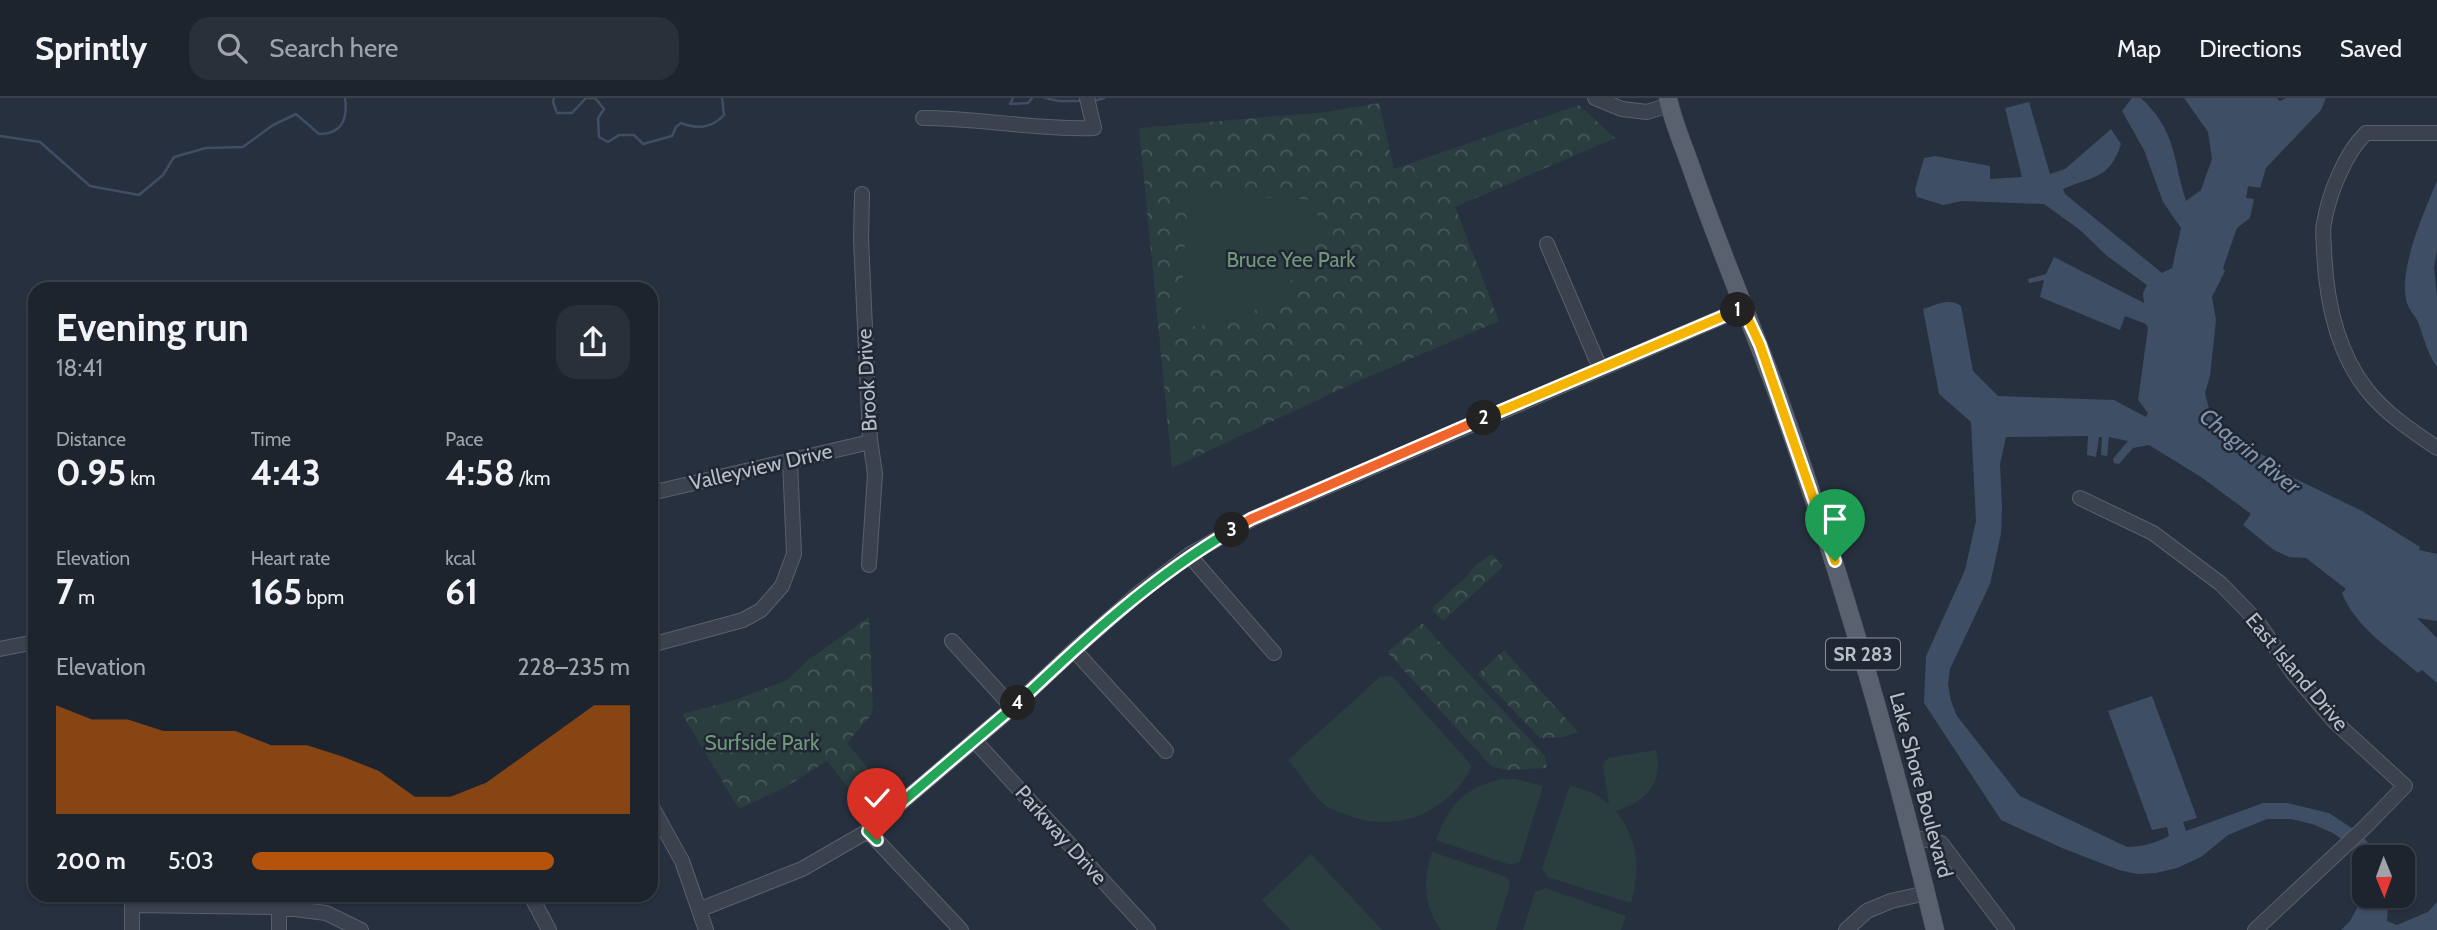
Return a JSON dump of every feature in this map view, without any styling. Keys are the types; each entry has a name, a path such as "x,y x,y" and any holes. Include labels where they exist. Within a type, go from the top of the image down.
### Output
{"main road":[{"name":"Lake Shore Boulevard","path":"1669,101 1721,251 1760,345 1835,561 1912,837 1935,930"}],"street":[{"path":"1595,98 1622,109 1647,112 1669,101"},
{"path":"923,118 1042,128 1094,128 1089,105"},
{"path":"2437,133 2366,133 2353,145 2344,162 2324,224 2325,279 2330,307 2348,358 2366,389 2411,430 2437,448"},
{"name":"Brook Drive","path":"862,194 861,239 870,442 875,474 869,565"},
{"path":"1547,244 1600,368"},
{"path":"701,909 802,869 868,831 1013,708 1073,650 1139,593 1189,555 1251,519 1743,308"},
{"name":"Valleyview Drive","path":"658,491 870,442"},
{"path":"658,643 743,620 761,610 782,586 794,554 790,461"},
{"name":"East Island Drive","path":"2080,498 2153,533 2221,584 2267,634 2293,673 2334,721 2405,786 2255,930"},
{"path":"1189,555 1274,653"},
{"path":"952,641 1013,708"},
{"path":"0,649 28,643"},
{"path":"1073,650 1166,751"},
{"name":"Parkway Drive","path":"974,740 1148,930"},
{"path":"658,818 682,861 701,909 706,930"},
{"path":"868,831 961,930"},
{"path":"1912,837 1941,843 2007,930"},
{"path":"1847,930 1867,911 1891,901 1926,894"},
{"path":"132,902 132,930"},
{"path":"279,902 279,930"},
{"path":"286,902 326,913 361,930"},
{"path":"534,902 549,930"}],"green space":[{"name":"Bruce Yee Park","path":"1379,103 1394,169 1579,105 1615,138 1455,207 1499,321 1352,384 1172,468 1139,128 1326,112"},
{"path":"1188,194 1320,200 1315,234 1297,274 1268,304 1225,324 1180,327"},
{"path":"1492,554 1503,567 1443,621 1433,611 1433,607 1476,565"},
{"name":"Surfside Park","path":"869,617 873,708 871,715 847,743 891,796 868,813 827,761 784,788 739,809 682,714 735,700 787,680 808,660"},
{"path":"1422,623 1545,756 1547,768 1509,770 1492,767 1387,652"},
{"path":"1504,650 1579,732 1563,737 1540,738 1478,674"},
{"path":"1392,676 1472,766 1449,796 1418,816 1382,822 1364,820 1326,806 1288,760 1380,677"},
{"path":"748,712 762,742 743,751 729,720"},
{"path":"1656,750 1657,772 1650,790 1636,802 1616,811 1629,833 1636,855 1636,878 1631,903 1547,877 1542,868 1570,785 1595,794 1609,804 1603,765 1608,758"},
{"path":"1501,779 1515,779 1543,786 1520,861 1511,865 1436,840 1446,817 1459,800 1477,788"},
{"path":"1432,852 1507,877 1510,885 1496,930 1441,930 1431,911 1426,892"},
{"path":"1311,854 1382,930 1290,930 1262,900"},
{"path":"1545,888 1626,916 1621,930 1523,930 1535,892"}],"water":[{"name":"Chagrin River","path":"2132,98 2141,98 2153,110 2172,146 2186,201 2201,190 2212,159 2208,132 2184,98 2277,98 2280,101 2286,98 2326,98 2321,110 2266,168 2260,188 2248,186 2246,198 2254,199 2250,218 2237,228 2223,268 2225,271 2212,297 2216,320 2210,376 2205,393 2210,413 2220,431 2269,458 2274,465 2294,478 2362,511 2420,547 2419,550 2437,554 2437,621 2417,618 2437,638 2437,683 2422,670 2418,673 2365,627 2342,593 2346,589 2306,558 2289,557 2274,550 2243,525 2251,514 2201,477 2149,445 2133,448 2119,464 2114,463 2113,459 2128,441 2109,437 2107,456 2101,455 2102,437 2099,437 2096,457 2087,455 2088,436 2006,437 2000,464 2001,534 1990,584 1950,669 1948,684 1951,701 1957,716 2020,796 2127,847 2149,844 2169,836 2167,827 2152,830 2108,711 2152,696 2197,818 2183,822 2186,831 2263,803 2287,803 2329,813 2362,835 2369,845 2352,846 2333,833 2312,824 2291,819 2267,819 2228,835 2201,857 2177,868 2137,874 2119,870 2001,820 1924,703 1926,656 1965,570 1976,521 1971,422 1939,394 1923,309 1947,302 1961,306 1973,371 1998,396 2114,400 2146,417 2148,413 2138,400 2148,328 2146,324 2125,316 2120,330 2040,297 2044,280 2029,283 2028,279 2046,274 2054,257 2144,303 2143,293 2147,285 2044,204 1962,201 1943,205 1917,197 1915,190 1924,158 1935,156 1990,166 1990,179 2022,177 2005,108 2029,102 2050,174 2065,169 2111,129 2121,144 2112,164 2099,175 2063,189 2065,194 2162,273 2172,268 2181,228 2163,202 2144,150 2122,111"},
{"path":"2437,181 2437,250 2434,268 2437,296 2437,367 2418,322 2408,306 2405,290 2409,258"},
{"path":"2437,902 2437,930 2341,930 2357,908 2388,908 2387,921 2397,925 2428,912"}],"waterway":[{"path":"0,136 40,142 90,186 139,195 163,175 174,157 206,148 243,147 273,125 296,114 319,134 333,131 344,119 345,98"},
{"path":"554,98 557,113 572,113 586,98 595,98 604,109 598,118 599,137 608,142 619,135 634,135 643,144 672,136 681,123 698,127 714,123 724,115 722,98"},
{"path":"1013,98 1010,104 1028,103 1032,98"},
{"path":"1045,98 1083,101"},
{"path":"1094,101 1104,98"}],"route":[{"path":"877,840 868,831 1013,708 1073,650 1139,593 1189,555 1251,519 1743,308 1760,345 1835,561"}]}
